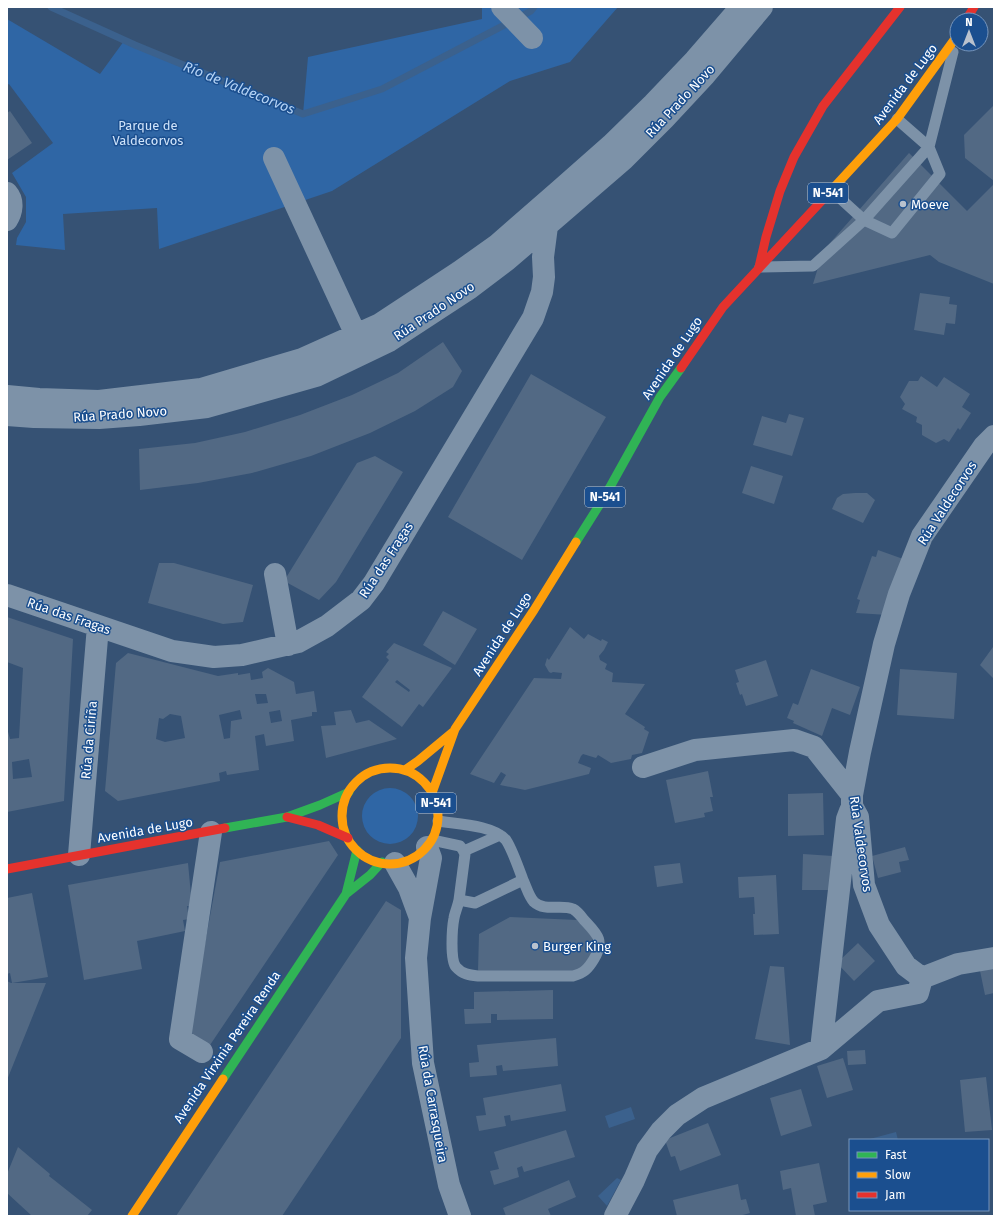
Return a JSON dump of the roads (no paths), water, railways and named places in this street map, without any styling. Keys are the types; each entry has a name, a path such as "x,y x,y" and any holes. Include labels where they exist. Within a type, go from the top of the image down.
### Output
{"main road":[{"path":"759,267 780,190 794,156 823,106 900,7"},
{"name":"Avenida de Lugo","path":"432,792 455,730 534,610 606,496 660,397 723,307 897,120 949,47"},
{"name":"Avenida de Lugo","path":"405,770 455,730"},
{"name":"N-541","path":"389,863 368,858 357,850 348,838 344,827 344,803 349,792 356,783 367,774 380,769 393,768 405,770 416,775 425,782 432,792 438,812 436,831 429,844"},
{"name":"Avenida de Lugo","path":"7,868 287,817 320,806 349,792"},
{"name":"Avenida de Lugo","path":"287,817 332,829 348,838"},
{"path":"389,863 407,860 417,856 429,844"},
{"name":"Avenida Virxinia Pereira Renda","path":"346,894 357,850"},
{"name":"Avenida Virxinia Pereira Renda","path":"132,1216 346,894 370,875 389,863"}],"street":[{"path":"502,7 532,38"},
{"name":"Rúa Prado Novo","path":"7,396 39,400 99,401 201,389 302,359 380,324 459,272 496,245 611,145 695,60 741,7"},
{"name":"Rúa Prado Novo","path":"7,415 99,418 207,407 316,376 389,341 470,288 507,260 623,160 664,120 762,7"},
{"path":"274,158 356,335"},
{"path":"7,193 9,194 12,204 11,212 7,220"},
{"name":"Rúa das Fragas","path":"7,595 172,651 214,656 242,655 288,645 298,642 327,626 361,600 374,583 533,318 542,292 544,277 543,257 547,226"},
{"name":"Rúa Valdecorvos","path":"922,978 906,966 878,925 864,885 858,817 852,801 860,752 882,652 899,594 922,536 984,446 994,436"},
{"path":"275,574 288,645"},
{"name":"Rúa da Ciriña","path":"79,855 98,626"},
{"path":"642,767 695,750 794,740 814,747 852,801 847,819 821,1049"},
{"path":"202,1052 180,1039 211,832"},
{"name":"Rúa da Carrasqueira","path":"429,844 431,858 420,918 416,958 423,1063 449,1185 460,1216"},
{"name":"Rúa da Carrasqueira","path":"389,863 406,882 420,918"},
{"path":"615,1216 634,1180 647,1150 661,1130 677,1115 703,1098 821,1049 878,1001 918,993 922,978 958,964 994,958"}],"lane":[{"path":"759,267 813,266 864,220 929,147 953,52"},
{"path":"831,190 864,220 892,232 940,174 929,147 897,120"},
{"path":"429,844 460,846 464,851 459,900 454,918 452,958 455,966 461,972 468,975 478,976 573,976 581,974 588,969 600,945 599,937 575,909 540,906 534,901 506,841 500,834 485,828 438,821"},
{"path":"464,851 500,834"},
{"path":"459,900 475,903 523,880"}],"waterway":[{"name":"Río de Valdecorvos","path":"51,7 135,45 303,114 382,89 531,11 534,7"}],"place":[{"name":"Moeve","path":"903,204"},
{"name":"Burger King","path":"535,946"}],"park label":[{"name":"Parque de Valdecorvos","path":"148,132"}]}
